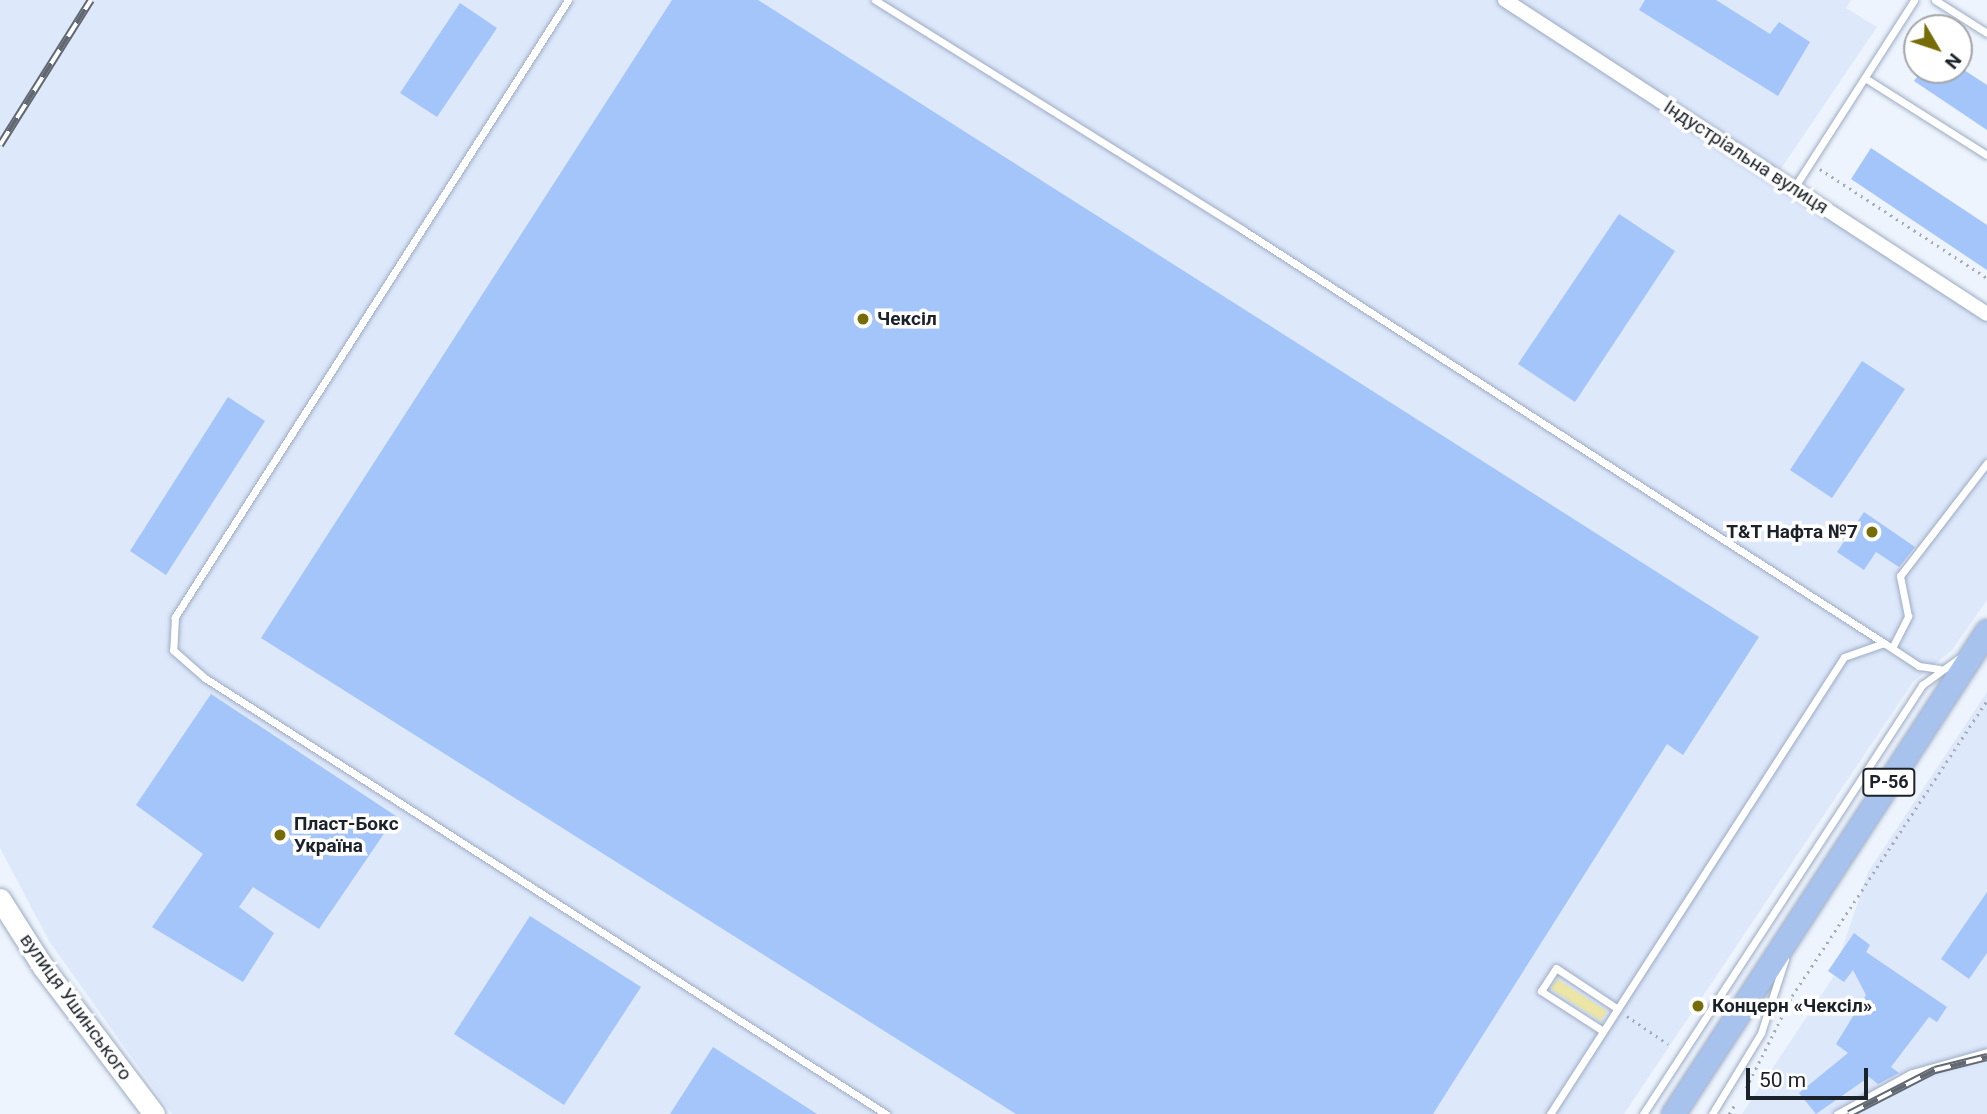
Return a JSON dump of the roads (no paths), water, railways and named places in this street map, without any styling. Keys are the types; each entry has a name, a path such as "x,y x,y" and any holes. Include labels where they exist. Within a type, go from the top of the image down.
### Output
{"main road":[{"name":"Р-56","path":"1673,1114 1981,640"}],"street":[{"name":"Індустріальна вулиця","path":"1505,0 1987,314"},
{"name":"вулиця Ушинського","path":"0,899 43,967 155,1114"}],"lane":[{"path":"568,0 175,617 173,650 205,678 886,1114"},
{"path":"875,0 1243,230 1919,666 1940,669"},
{"path":"1794,188 1914,0"},
{"path":"1935,0 1987,33"},
{"path":"1865,78 1987,155"},
{"path":"1892,648 1908,616 1900,576 1987,463"},
{"path":"1643,1114 1922,685 1981,640"},
{"path":"1550,1114 1844,657 1884,643"},
{"path":"1919,666 1922,685"},
{"path":"1712,1114 1761,1033 1790,934"},
{"path":"1604,1031 1541,991 1556,968 1618,1009"},
{"path":"1837,1114 1912,1073 1987,1052"}],"railway":[{"path":"0,145 91,0"},
{"path":"1849,1114 1935,1070 1987,1057"}],"place":[{"name":"Чексіл","path":"863,319"},
{"name":"Т&Т Нафта №7","path":"1872,532"},
{"name":"Пласт-Бокс Україна","path":"280,835"},
{"name":"Концерн «Чексіл»","path":"1698,1006"}]}
